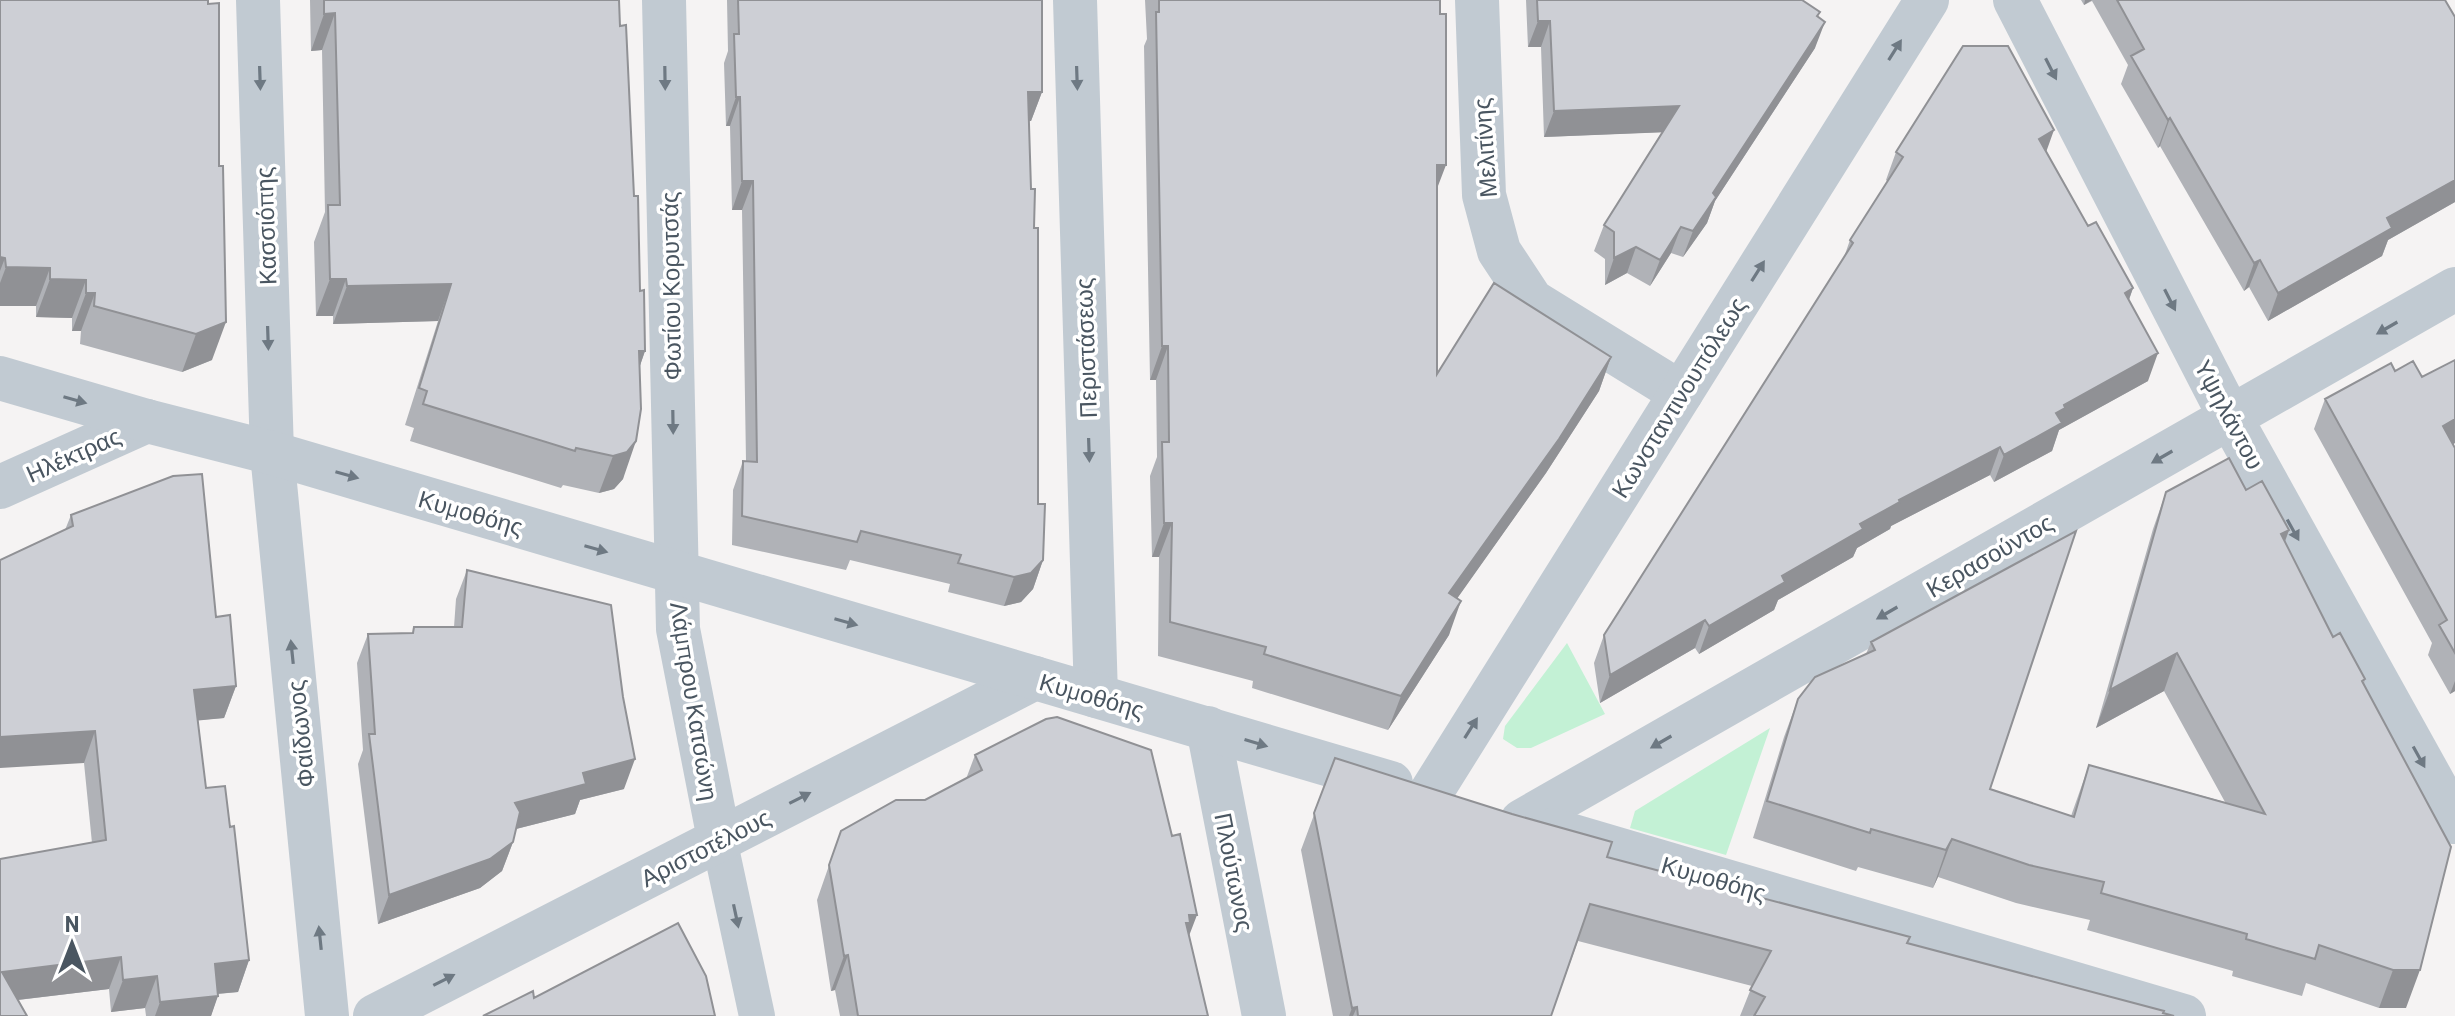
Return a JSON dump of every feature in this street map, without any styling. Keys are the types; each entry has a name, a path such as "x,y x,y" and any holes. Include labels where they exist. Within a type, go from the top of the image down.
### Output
{"street":[{"name":"Κασσιόπης","path":"258,0 272,453"},
{"name":"Φωτίου Κορυτσάς","path":"664,0 676,572"},
{"name":"Περιστάσεως","path":"1075,0 1096,696"},
{"name":"Μελιτίνης","path":"1477,0 1484,195 1499,251 1532,301 1681,393"},
{"name":"Κωνσταντινουπόλεως","path":"1476,808 1681,393 1927,0"},
{"name":"Υψηλάντου","path":"2015,0 2230,417 2455,822"},
{"name":"Κερασούντος","path":"1476,808 2230,417 2455,289"},
{"name":"Κυμοθόης","path":"0,378 272,453 2184,1016"},
{"name":"Ηλέκτρας","path":"0,487 147,421"},
{"name":"Φαίδωνος","path":"272,453 327,1016"},
{"name":"Λάμπρου Κατσώνη","path":"676,572 678,629 757,1016"},
{"name":"Αριστοτέλους","path":"375,1016 1035,678"},
{"name":"Πλούτωνος","path":"1208,728 1264,1016"}],"green space":[{"path":"1567,643 1605,714 1531,748 1517,748 1503,739 1505,726"},
{"path":"1770,728 1726,855 1630,828 1635,811"}],"building":[{"path":"0,0 208,0 208,4 219,3 219,166 223,166 226,322 196,334 94,306 95,293 86,293 86,280 50,279 50,268 6,267 5,258 0,257"},
{"path":"324,0 619,0 620,26 626,25 634,196 638,196 640,291 644,290 645,351 639,351 641,409 636,441 627,452 613,456 576,448 575,451 423,404 427,391 419,388 451,284 347,286 346,279 330,279 328,205 340,205 335,13 324,14"},
{"path":"738,0 1042,0 1042,92 1028,92 1031,189 1035,189 1034,228 1038,228 1038,504 1045,504 1043,560 1031,573 1014,577 958,563 961,555 861,531 857,542 742,516 743,461 757,462 753,181 742,181 740,97 736,97 734,34 739,34"},
{"path":"1159,0 1440,0 1440,14 1446,14 1446,165 1437,165 1437,374 1494,283 1611,357 1559,439 1449,593 1461,601 1401,696 1264,654 1266,647 1170,622 1172,523 1164,523 1162,442 1169,442 1168,346 1162,346 1156,12 1159,12"},
{"path":"1537,0 1802,0 1820,12 1817,16 1825,22 1713,193 1716,197 1693,231 1681,227 1660,260 1636,247 1614,258 1614,232 1604,225 1679,106 1554,111 1550,21 1538,21"},
{"path":"2117,0 2445,0 2455,17 2455,180 2387,218 2392,228 2278,293 2260,260 2254,263 2131,56 2144,49"},
{"path":"1963,46 2008,46 2054,130 2039,139 2088,226 2096,222 2133,288 2125,293 2158,353 2064,405 2065,408 2056,413 2062,423 2004,455 2000,447 1899,500 1860,524 1863,529 1782,576 1785,582 1709,626 1705,620 1610,675 1604,635 1853,243 1850,240 1903,157 1896,152"},
{"path":"2455,360 2455,419 2443,426 2455,448 2455,653 2439,625 2447,620 2325,399 2391,363 2395,371 2413,361 2422,377"},
{"path":"2229,458 2246,490 2262,481 2289,530 2281,534 2333,637 2340,633 2365,679 2362,681 2451,847 2420,970 2393,970 2319,945 2315,959 2246,939 2247,934 2101,893 2104,882 2029,865 1952,839 1946,850 1871,829 1870,833 1767,801 1798,699 1815,677 1875,650 1871,642 2076,531 1990,789 2074,817 2089,765 2265,814 2177,653 2110,690 2166,492"},
{"path":"202,474 216,617 230,615 236,686 194,690 206,788 225,786 230,827 234,826 249,960 215,964 218,996 160,1002 157,976 123,980 121,957 2,972 27,1016 0,1016 0,859 106,840 95,731 0,737 0,560 73,526 71,515 173,476"},
{"path":"467,570 611,605 635,759 583,773 586,784 515,803 520,812 513,842 490,859 389,895 369,734 375,734 368,634 413,633 414,627 462,627"},
{"path":"1057,717 1151,750 1172,836 1180,834 1197,915 1189,915 1190,923 1186,923 1208,1016 858,1016 848,955 844,956 829,865 841,831 896,800 925,800 982,770 975,755 1046,719"},
{"path":"1335,758 1612,842 1607,857 1910,937 1907,943 2174,1016 1754,1016 1765,997 1750,990 1771,951 1590,904 1551,1016 1358,1016 1357,1007 1352,1008 1314,813"},
{"path":"678,923 706,976 715,1016 483,1016 533,991 534,998"}]}
